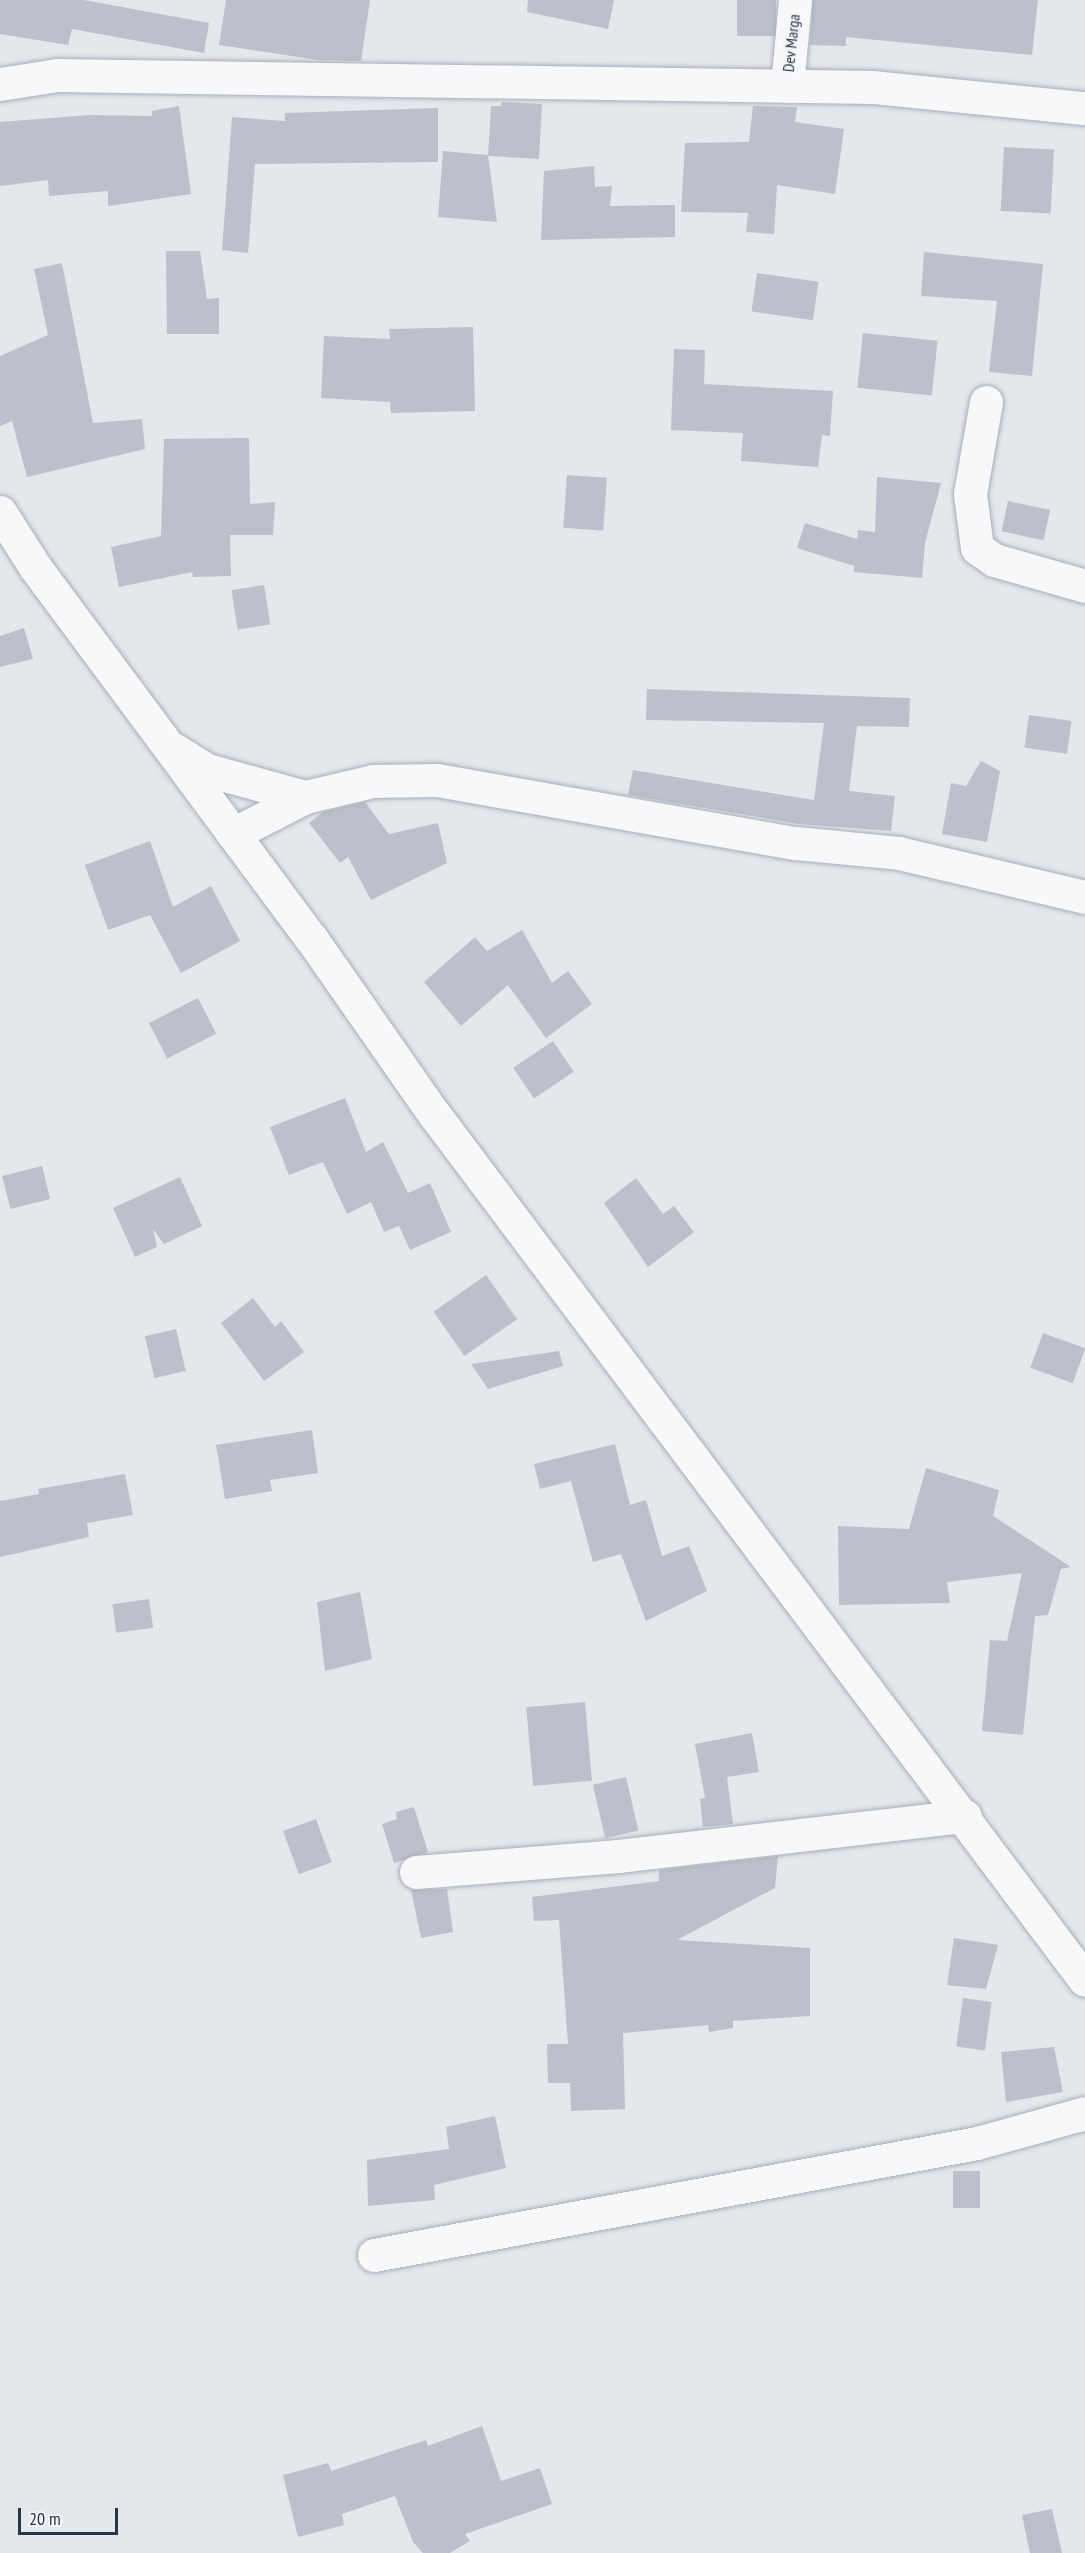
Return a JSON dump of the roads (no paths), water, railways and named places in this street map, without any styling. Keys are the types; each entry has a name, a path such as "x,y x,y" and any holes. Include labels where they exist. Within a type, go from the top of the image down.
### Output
{"street":[{"name":"Dev Marga","path":"787,86 795,0"},
{"path":"0,62 57,75"},
{"path":"0,84 57,75 873,87 1085,108"},
{"path":"986,402 970,494 977,548 994,560 1085,586"},
{"path":"0,512 35,567 172,749 548,1268 965,1816 1085,1980"},
{"path":"172,749 207,770 305,796"},
{"path":"232,834 305,796 373,780 474,784 796,843 899,853 1085,897"},
{"path":"416,1872 618,1856 965,1816"},
{"path":"375,2255 977,2144 1085,2113"}]}
